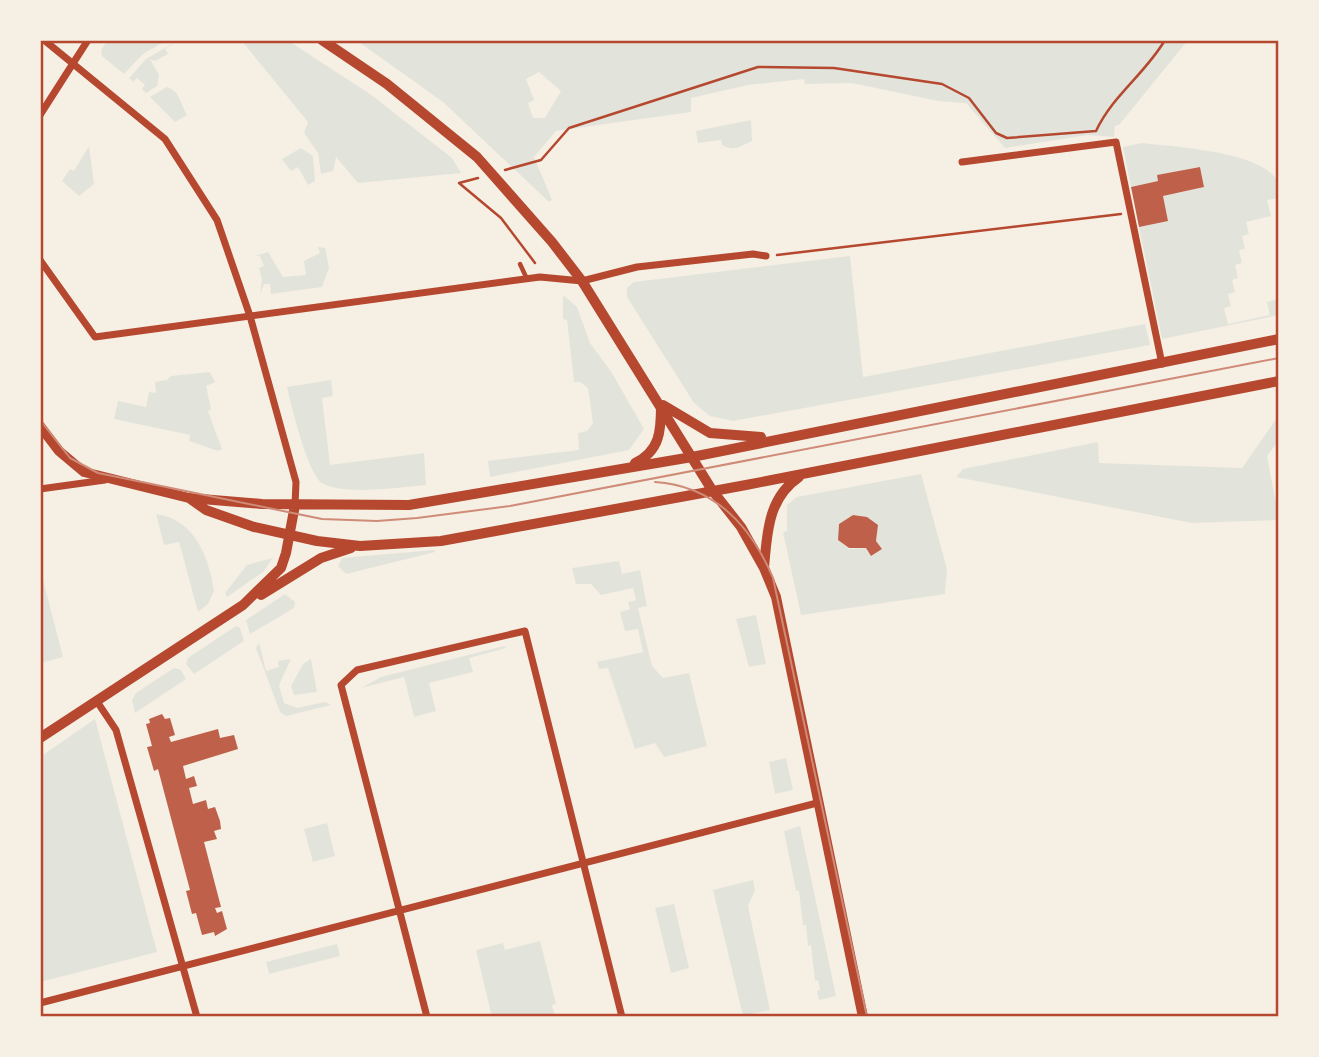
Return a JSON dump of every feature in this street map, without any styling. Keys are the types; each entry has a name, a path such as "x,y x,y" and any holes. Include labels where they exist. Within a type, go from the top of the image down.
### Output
{"street":[{"path":"44,40 165,139 217,220 250,316 296,482 290,535 281,568 243,605"},
{"path":"40,115 88,40"},
{"path":"322,40 387,84 477,157 582,281 712,490 741,527 764,568 776,597 863,1017"},
{"path":"962,162 1116,142 1163,364"},
{"path":"40,260 95,337 527,279 554,276 582,281 637,267 752,254 766,256"},
{"path":"40,426 72,464 108,479 189,498 295,505 410,505 632,465 692,457 1279,339"},
{"path":"189,498 206,510 290,535 360,546 441,541 1279,381"},
{"path":"660,404 710,433 781,438"},
{"path":"632,465 645,459 661,433 660,404"},
{"path":"764,568 772,506 783,490 805,473"},
{"path":"40,489 108,479"},
{"path":"40,738 96,699 321,558 360,546"},
{"path":"427,1017 341,685 357,670 525,631 622,1017"},
{"path":"96,699 116,730 197,1017"},
{"path":"40,1003 583,861 817,803"}],"lane":[{"path":"520,264 527,279"}],"path":[{"path":"524,165 541,160 569,128 758,67 834,68 942,85 969,98 996,133 1007,138 1096,131 1108,108 1156,55 1165,40"},
{"path":"459,183 501,218 535,263"},
{"path":"766,256 1132,213"}],"shaded area":[{"path":"108,40 115,43 117,40 167,40 143,54 124,74 102,56 101,50"},
{"path":"179,40 165,49 168,54 155,61 150,59 159,75 157,86 146,93 142,89 145,85 137,78 133,82 129,78 146,59"},
{"path":"241,40 287,40 370,94 452,158 461,173 358,183 336,157 333,171 321,174 318,153 304,133 308,122"},
{"path":"356,40 1188,40 1119,125 1115,126 1114,137 1088,135 1005,148 966,103 938,101 852,83 805,84 804,79 748,85 691,98 691,112 556,131 534,157 552,200 549,202 443,102","holes":["539,72 561,91 545,118 533,118 528,103 534,100 526,79"]},
{"path":"167,87 177,95 187,115 175,122 150,97"},
{"path":"751,120 752,141 741,146 727,147 722,145 721,140 698,143 696,131"},
{"path":"1142,143 1237,157 1255,163 1278,182 1279,198 1267,200 1271,216 1246,222 1249,234 1242,236 1245,249 1239,250 1242,263 1235,265 1238,278 1232,280 1235,292 1228,294 1231,306 1224,308 1228,324 1270,315 1267,302 1279,299 1279,315 1162,339 1139,227 1163,196 1204,187 1200,167 1158,175 1158,181 1131,187 1123,147"},
{"path":"89,146 94,184 79,196 62,181 70,169 74,171"},
{"path":"301,148 313,156 315,181 308,185 298,167 291,171 282,159"},
{"path":"318,247 325,248 329,268 322,287 271,294 270,284 264,284 260,295 262,279 259,268 264,266 260,256 255,256 268,252 283,277 306,275 304,261 320,253"},
{"path":"850,256 863,377 1145,324 1150,345 733,421 710,416 694,403 627,297 627,288 634,282"},
{"path":"563,295 577,307 590,343 612,373 644,429 629,450 490,477 488,461 579,450 578,433 587,431 593,423 588,388 580,382 574,382 567,320 563,319"},
{"path":"210,372 215,382 206,386 211,409 208,411 222,449 218,451 189,441 190,435 114,419 118,401 146,407 149,392 156,393 155,382 167,380 171,376"},
{"path":"331,380 333,396 322,398 330,465 424,453 426,485 358,490 331,487 322,483 311,467 287,387"},
{"path":"1279,415 1279,440 1267,456 1279,520 1192,523 956,477 963,469 1098,442 1099,463 1242,468"},
{"path":"921,474 947,569 945,594 801,615 783,532 787,531 787,505 797,497","holes":["853,515 867,517 878,526 876,541 882,549 871,556 866,548 849,549 838,540 839,524"]},
{"path":"156,514 169,517 190,531 203,553 214,591 208,604 198,612 179,542 164,545"},
{"path":"435,552 346,574 338,566 342,558"},
{"path":"273,558 263,572 227,597 225,593 247,565"},
{"path":"619,561 622,574 640,570 647,606 638,608 652,666 663,678 689,673 707,746 664,757 655,743 635,749 608,668 599,669 597,662 643,652 638,629 625,631 620,612 630,609 628,602 636,600 633,588 601,595 591,584 576,584 572,568"},
{"path":"40,568 63,657 40,663"},
{"path":"285,594 295,602 294,608 250,634 246,620"},
{"path":"756,615 766,664 749,667 736,619"},
{"path":"236,626 240,628 244,641 194,674 186,664 188,658"},
{"path":"259,642 266,671 279,667 278,661 291,659 279,685 284,703 297,708 325,702 331,705 286,716 280,712 256,648"},
{"path":"504,646 506,648 469,658 473,672 429,683 436,711 414,717 404,677 361,688 381,677"},
{"path":"311,659 317,692 294,695 291,686 303,664"},
{"path":"174,668 181,670 186,679 135,713 132,700 136,693"},
{"path":"95,719 157,952 40,982 40,757"},
{"path":"786,758 793,790 775,794 769,762"},
{"path":"327,823 335,856 313,862 304,829"},
{"path":"800,826 836,996 819,1000 817,991 820,990 818,980 815,981 811,945 808,946 806,925 803,925 799,891 796,891 784,831"},
{"path":"753,880 755,890 748,906 770,1010 743,1016 713,890"},
{"path":"674,904 689,968 671,973 655,908"},
{"path":"540,941 556,1004 552,1005 555,1017 492,1017 476,950 503,943 505,950"},
{"path":"337,944 340,956 269,974 266,962"}],"building":[{"path":"1200,167 1204,187 1163,196 1168,221 1139,227 1131,187 1158,181 1157,175"},
{"path":"853,515 867,517 878,525 876,541 882,549 871,556 866,548 849,548 838,540 839,524"},
{"path":"162,714 165,719 170,718 175,735 169,737 171,742 218,729 220,738 234,735 238,749 183,766 186,779 194,776 197,786 189,788 193,804 206,800 208,809 215,807 220,821 221,829 214,831 217,839 204,842 221,907 215,908 217,913 222,911 227,929 215,936 214,932 202,935 196,913 192,914 186,891 190,890 158,769 154,771 147,747 152,746 146,724 150,723 149,719"}],"tram line":[{"path":"40,420 70,458 98,473 322,519 377,521 510,506 1279,358"},
{"path":"655,482 696,491 728,512 754,542 773,578 867,1017"}]}
